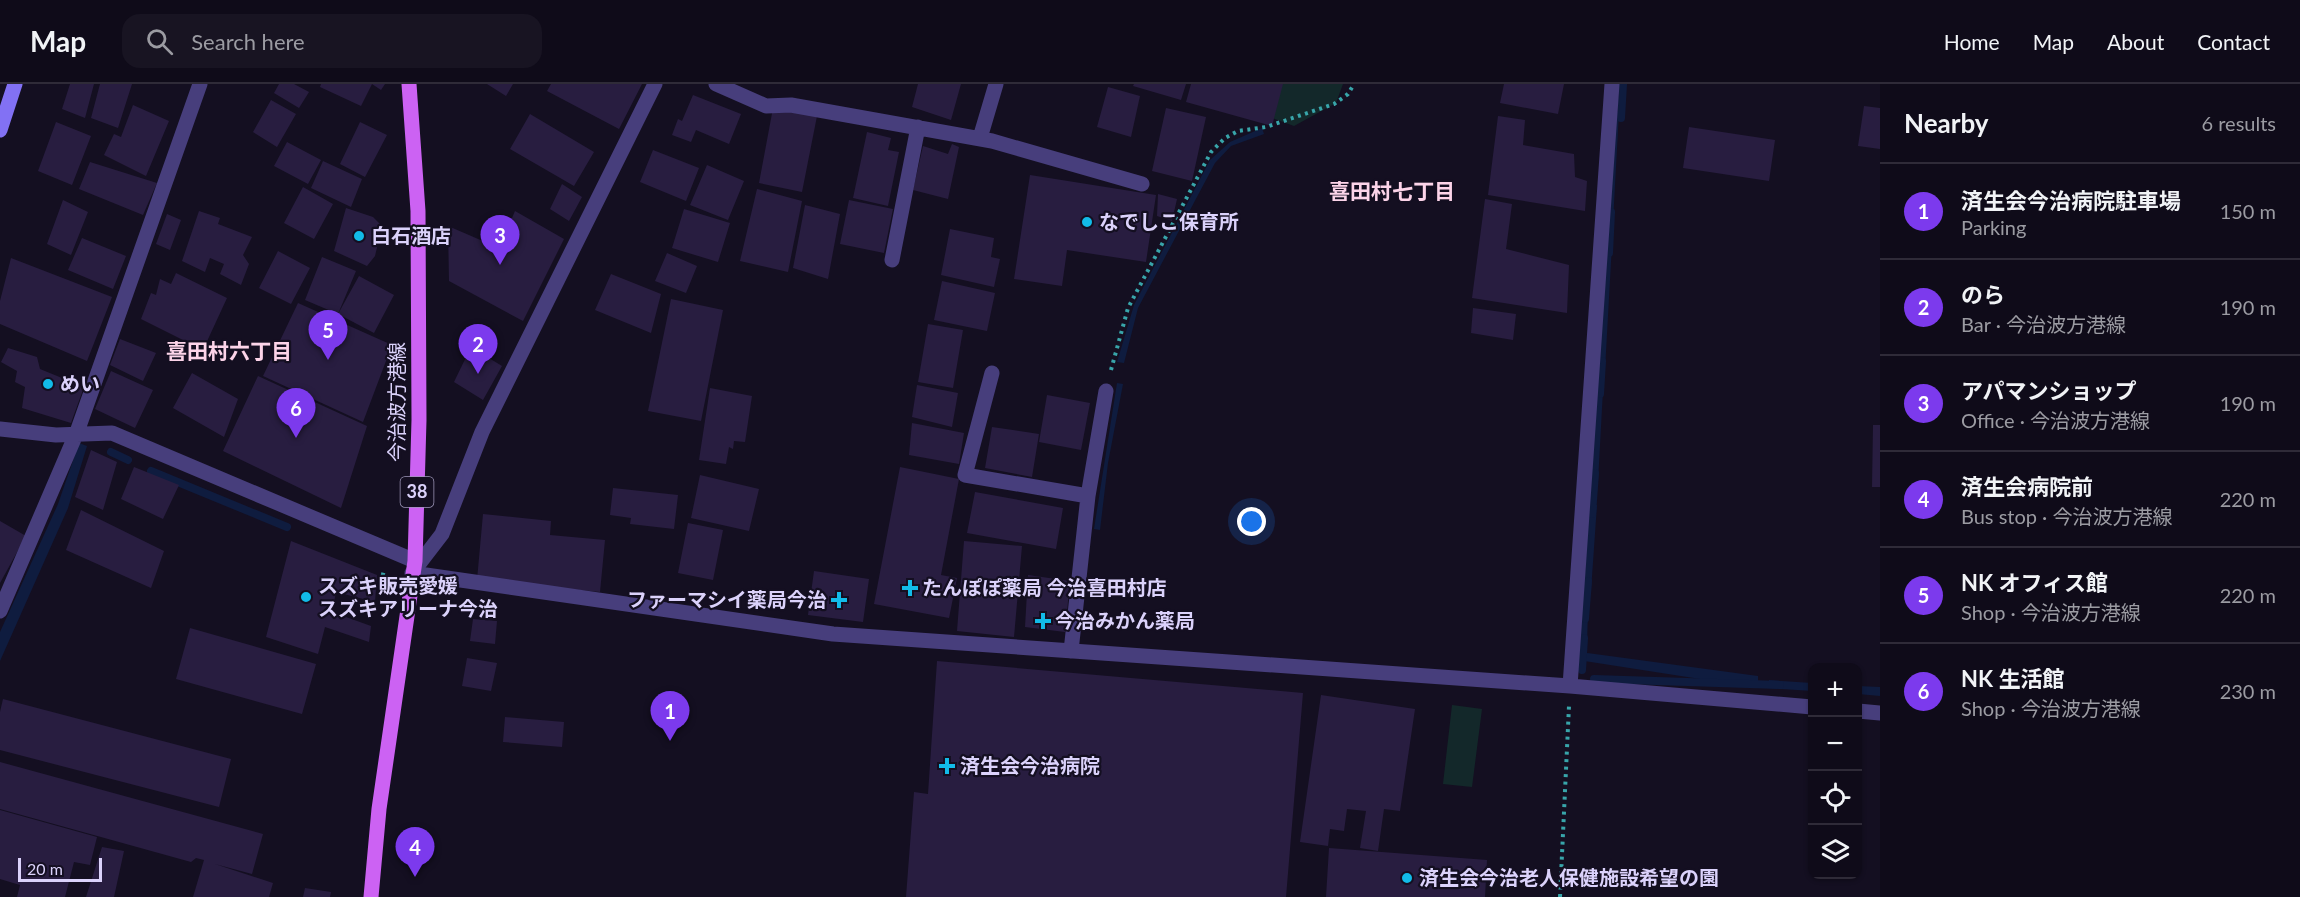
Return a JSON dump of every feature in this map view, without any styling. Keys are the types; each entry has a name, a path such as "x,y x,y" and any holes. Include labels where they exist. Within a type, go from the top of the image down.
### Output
{"main road":[{"name":"今治波方港線","path":"371,897 379,810 414,567 419,420 418,211 409,84"}],"street":[{"path":"0,130 15,84"},
{"path":"0,611 77,432 200,84"},
{"path":"414,567 442,534 482,432 655,84"},
{"path":"716,84 766,106 791,105 980,138 1142,184"},
{"path":"980,138 996,84"},
{"path":"1570,686 1612,84"},
{"path":"892,260 918,127"},
{"path":"992,374 965,475 1088,496"},
{"path":"1071,651 1088,496 1106,391"},
{"path":"0,429 56,435 77,432 112,433 414,567 833,634 1570,686 1808,707"},
{"path":"1862,711 1880,713"}],"path":[{"path":"1106,391 1128,308 1211,152 1225,138 1238,131 1266,127 1334,104 1348,94 1354,84"},
{"path":"381,583 384,570"},
{"path":"1560,897 1570,686"}],"green space":[{"path":"1280,84 1343,84 1336,103 1294,126 1269,117"},
{"path":"1452,705 1482,709 1472,787 1443,784"}],"water":[{"path":"1614,112 1619,112 1613,222 1608,222"},
{"path":"1262,128 1264,134 1231,146 1215,163 1138,308 1124,363 1117,362 1134,305 1210,160 1230,142"},
{"path":"1605,244 1612,244 1605,370 1598,370"},
{"path":"1117,383 1123,384 1108,463 1100,530 1094,529"},
{"path":"1597,390 1603,390 1598,482 1591,482"},
{"path":"79,443 87,446 68,508 0,661 0,632 58,504"},
{"path":"1589,505 1597,505 1591,591 1584,590"},
{"path":"1581,609 1588,609 1587,647 1580,647"},
{"path":"1580,652 1758,676 1758,688 1578,660"},
{"path":"1769,680 1808,683 1808,691 1768,688"},
{"path":"1862,686 1880,687 1880,696 1862,694"}],"building":[{"path":"70,84 94,84 85,118 62,109"},
{"path":"100,84 132,84 118,128 91,118"},
{"path":"279,84 294,84 309,92 299,108 274,93"},
{"path":"321,84 372,84 361,106 320,87"},
{"path":"372,84 385,84 381,90"},
{"path":"487,84 513,84 506,96"},
{"path":"551,84 642,84 619,129 547,91"},
{"path":"918,84 961,84 951,120 912,107"},
{"path":"1134,84 1186,84 1181,100 1133,86"},
{"path":"1191,84 1283,84 1272,126 1186,102"},
{"path":"1504,84 1564,84 1558,114 1500,103"},
{"path":"1108,87 1140,96 1131,137 1097,127"},
{"path":"693,95 741,114 729,144 696,130 691,142 672,135 678,119 682,121"},
{"path":"271,100 296,114 277,147 253,132"},
{"path":"133,105 169,121 146,176 104,155 114,134 121,137"},
{"path":"1864,106 1880,108 1880,149 1858,146"},
{"path":"773,108 817,116 802,192 759,183"},
{"path":"1166,108 1206,117 1192,181 1152,171"},
{"path":"530,114 594,152 574,186 510,149"},
{"path":"1498,116 1525,120 1523,145 1574,154 1575,177 1587,181 1585,211 1488,195"},
{"path":"56,122 91,136 72,185 38,171"},
{"path":"360,122 387,135 365,177 340,164"},
{"path":"1689,127 1775,140 1769,181 1683,168"},
{"path":"867,132 891,138 888,150 899,152 888,206 853,198"},
{"path":"287,142 321,160 308,184 274,166"},
{"path":"952,144 959,147 948,199 913,190 923,146 948,154"},
{"path":"653,150 699,168 686,201 640,182"},
{"path":"323,161 362,179 351,207 311,188"},
{"path":"90,162 157,183 143,215 79,189"},
{"path":"707,165 744,181 728,220 690,205"},
{"name":"なでしこ保育所","path":"1030,175 1156,195 1146,262 1067,250 1062,286 1014,279"},
{"path":"562,184 582,197 569,221 550,209"},
{"path":"303,187 333,204 314,239 284,223"},
{"path":"757,189 802,201 788,272 740,261"},
{"path":"1158,194 1177,199 1172,221 1157,216"},
{"path":"1485,199 1512,204 1506,249 1569,265 1567,313 1472,298"},
{"path":"63,200 88,212 71,255 47,244"},
{"path":"849,200 893,209 884,253 840,244"},
{"path":"805,205 840,214 828,279 793,268"},
{"name":"白石酒店","path":"346,208 373,217 382,226 375,256 367,266 334,251"},
{"path":"684,209 730,223 718,262 672,248"},
{"path":"199,211 220,218 218,224 252,237 243,255 249,264 241,285 220,274 224,264 210,258 205,272 182,261"},
{"path":"515,211 564,239 523,321 449,281 448,226 499,248"},
{"path":"167,214 181,220 170,250 156,244"},
{"path":"950,229 994,238 991,257 1000,259 994,287 941,275"},
{"path":"82,238 126,256 113,289 68,270"},
{"path":"278,251 310,268 291,304 259,288"},
{"path":"667,253 697,266 686,293 655,281"},
{"path":"322,257 356,271 338,314 305,300"},
{"path":"11,258 112,297 87,361 0,324 0,301"},
{"path":"176,273 227,298 203,350 141,319 151,293 156,295 160,279 171,284"},
{"path":"611,274 661,294 651,333 595,310"},
{"path":"359,276 394,295 374,333 338,314"},
{"path":"942,281 995,293 987,331 934,320"},
{"path":"671,299 723,310 701,421 648,411"},
{"path":"298,303 392,345 363,422 263,376"},
{"path":"1473,308 1516,314 1513,340 1471,333"},
{"path":"928,324 963,330 953,388 918,382"},
{"path":"120,339 156,353 143,381 110,365"},
{"path":"471,347 502,366 483,400 454,382"},
{"name":"めい","path":"8,348 37,357 40,369 84,387 71,423 22,408 25,387 15,382 17,371 1,362"},
{"path":"111,371 153,390 135,428 95,409"},
{"path":"192,373 238,399 224,437 173,408"},
{"path":"258,376 367,426 341,508 223,451"},
{"path":"917,385 958,393 952,427 912,417"},
{"path":"710,388 752,396 745,442 734,441 733,449 729,447 726,464 699,460"},
{"path":"1047,395 1090,403 1081,450 1039,442"},
{"path":"912,423 964,433 959,464 909,455"},
{"path":"1873,425 1880,425 1880,487 1872,487"},
{"path":"992,427 1039,434 1032,477 985,468"},
{"path":"91,450 117,462 103,510 75,497"},
{"path":"134,467 179,485 163,519 121,499"},
{"path":"900,467 959,479 941,575 957,578 949,618 874,604"},
{"path":"700,475 759,489 749,531 691,518"},
{"path":"613,488 678,495 674,529 630,524 631,518 610,515"},
{"path":"975,492 1063,508 1056,549 967,533"},
{"path":"81,510 164,551 151,588 66,550"},
{"path":"483,514 551,521 550,535 605,540 600,592 477,580"},
{"path":"0,521 26,536 0,583"},
{"path":"688,523 723,530 713,580 678,573"},
{"name":"スズキ販売愛媛 スズキアリーナ今治","path":"291,541 377,575 375,602 336,592 332,612 371,626 369,642 325,627 318,654 266,637"},
{"path":"964,541 1022,546 1014,637 957,631"},
{"path":"814,571 869,579 863,622 808,615"},
{"path":"1028,575 1070,581 1065,632 1025,627"},
{"path":"473,619 497,621 495,644 470,641"},
{"path":"190,628 316,664 302,714 176,679"},
{"path":"467,658 497,663 491,691 462,686"},
{"path":"937,661 1303,693 1286,897 906,897 914,792 928,794"},
{"path":"1321,695 1415,709 1400,811 1384,809 1378,851 1360,848 1366,811 1347,809 1344,831 1330,829 1328,846 1300,842"},
{"path":"3,699 231,759 219,807 0,750 0,712"},
{"path":"505,717 564,722 562,747 503,742"},
{"path":"0,762 263,834 252,874 215,864 273,883 269,897 193,897 204,860 196,858 191,862 0,809"},
{"path":"0,810 97,837 90,865 74,862 65,897 17,897 20,885 0,879"},
{"path":"102,847 124,851 114,897 86,897"},
{"name":"済生会今治老人保健施設希望の園","path":"1329,848 1487,860 1485,897 1326,897"},
{"path":"305,888 331,892 330,897 303,897"}],"waterway":[{"path":"1621,118 1623,84"},
{"path":"1609,253 1611,212"},
{"path":"1600,394 1602,361"},
{"path":"111,452 128,460"},
{"path":"151,471 287,527"},
{"path":"1592,514 1595,473"},
{"path":"1585,619 1588,581"},
{"path":"1582,670 1584,638"},
{"path":"1594,679 1780,685"}],"place":[{"name":"なでしこ保育所","path":"1087,222"},
{"name":"白石酒店","path":"359,236"},
{"name":"アパマンショップ","path":"500,265"},
{"name":"NK オフィス館","path":"328,360"},
{"name":"のら","path":"478,374"},
{"name":"めい","path":"48,384"},
{"name":"NK 生活館","path":"296,438"},
{"name":"たんぽぽ薬局 今治喜田村店","path":"910,588"},
{"name":"スズキ販売愛媛 スズキアリーナ今治","path":"306,597"},
{"name":"ファーマシイ薬局今治","path":"839,600"},
{"name":"今治みかん薬局","path":"1043,621"},
{"name":"済生会今治病院駐車場","path":"670,741"},
{"name":"済生会今治病院","path":"947,766"},
{"name":"済生会病院前","path":"415,877"},
{"name":"済生会今治老人保健施設希望の園","path":"1407,878"}],"district":[{"name":"喜田村七丁目","path":"1392,192"},
{"name":"喜田村六丁目","path":"229,352"}]}
